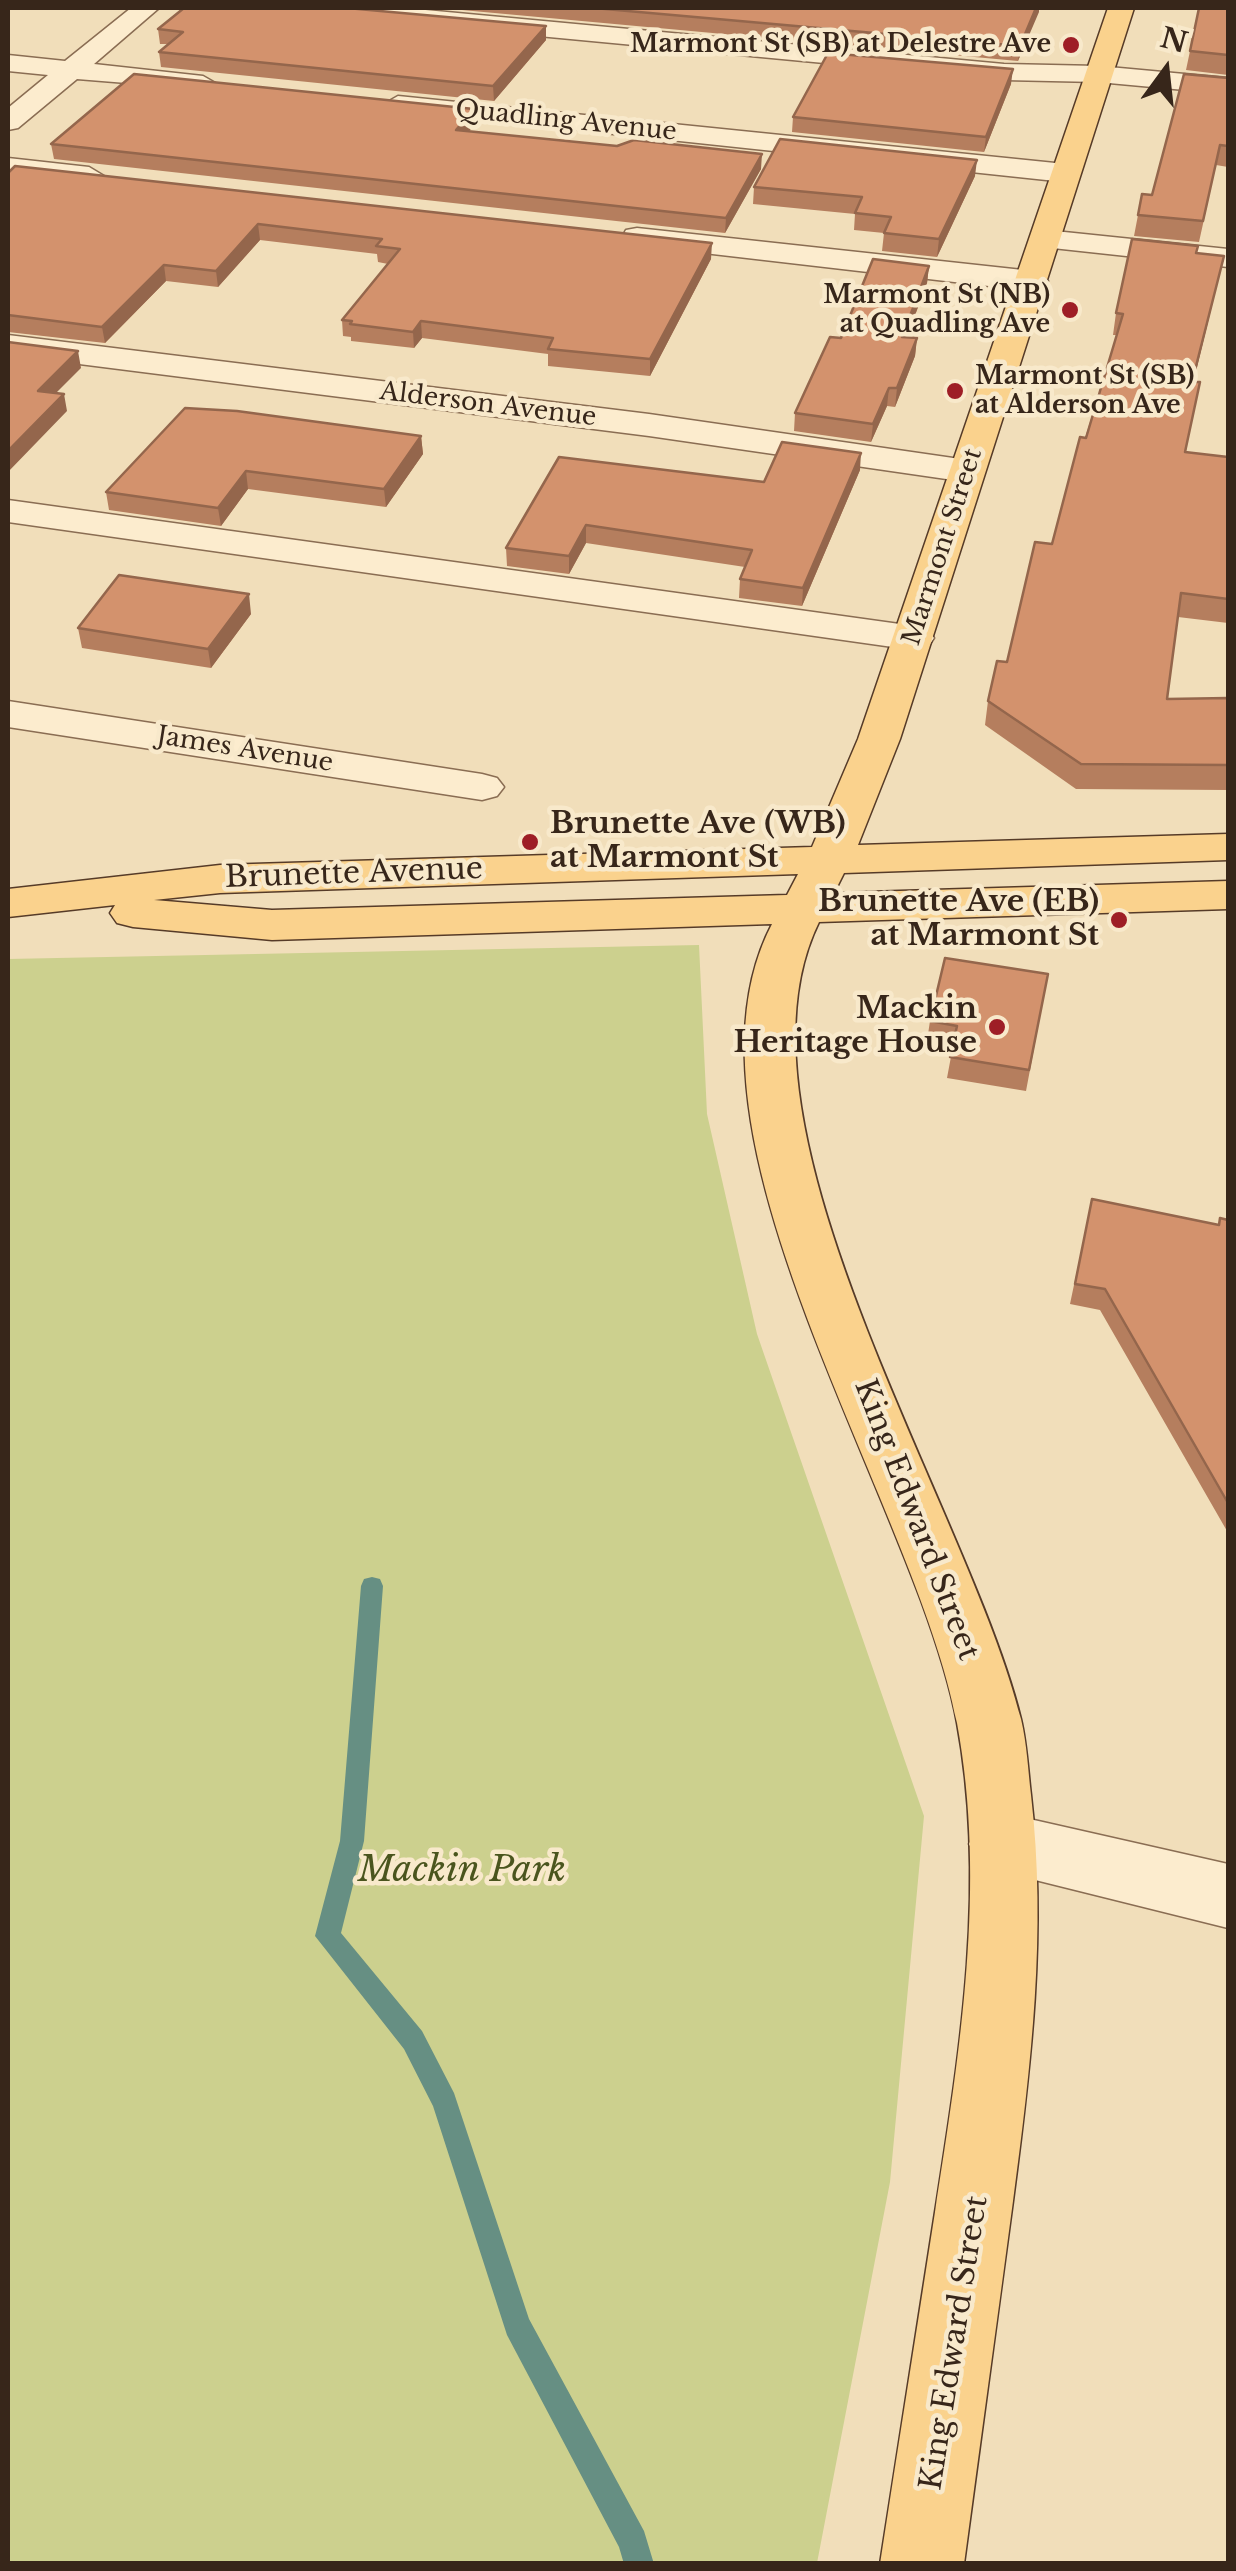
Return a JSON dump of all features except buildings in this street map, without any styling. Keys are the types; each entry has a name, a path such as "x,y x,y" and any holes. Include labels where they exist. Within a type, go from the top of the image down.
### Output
{"main road":[{"name":"Marmont Street","path":"817,882 879,739 1121,8"},
{"name":"Brunette Avenue","path":"14,903 272,926 1228,847"},
{"name":"Brunette Avenue","path":"817,882 1228,895"},
{"name":"King Edward Street","path":"817,882 786,942 771,1012 773,1100 782,1158 852,1356 961,1622 990,1723 1003,1844 1006,1926 1001,2021 922,2564"}],"street":[{"path":"8,122 146,8"},
{"path":"326,8 1004,72 1098,74 1228,86"},
{"path":"8,63 230,86"},
{"name":"Quadling Avenue","path":"368,101 1065,174"},
{"path":"8,167 125,180"},
{"path":"616,235 1032,281"},
{"path":"1044,238 1228,258"},
{"name":"Alderson Avenue","path":"8,345 649,425 967,470"},
{"path":"8,511 914,638"},
{"name":"James Avenue","path":"8,714 482,786"},
{"path":"1003,1844 1228,1896"}],"green space":[{"name":"Mackin Park","path":"699,945 707,1114 757,1334 924,1816 890,2182 817,2563 8,2563 8,959"}],"waterway":[{"path":"372,1586 352,1841 328,1936 413,2040 445,2102 517,2325 633,2542 639,2564"}],"place":[{"name":"Marmont St (SB) at Delestre Ave","path":"1071,45"},
{"name":"Marmont St (NB) at Quadling Ave","path":"1070,310"},
{"name":"Marmont St (SB) at Alderson Ave","path":"955,391"},
{"name":"Brunette Ave (WB) at Marmont St","path":"530,842"},
{"name":"Brunette Ave (EB) at Marmont St","path":"1119,920"},
{"name":"Mackin Heritage House","path":"997,1027"}]}
